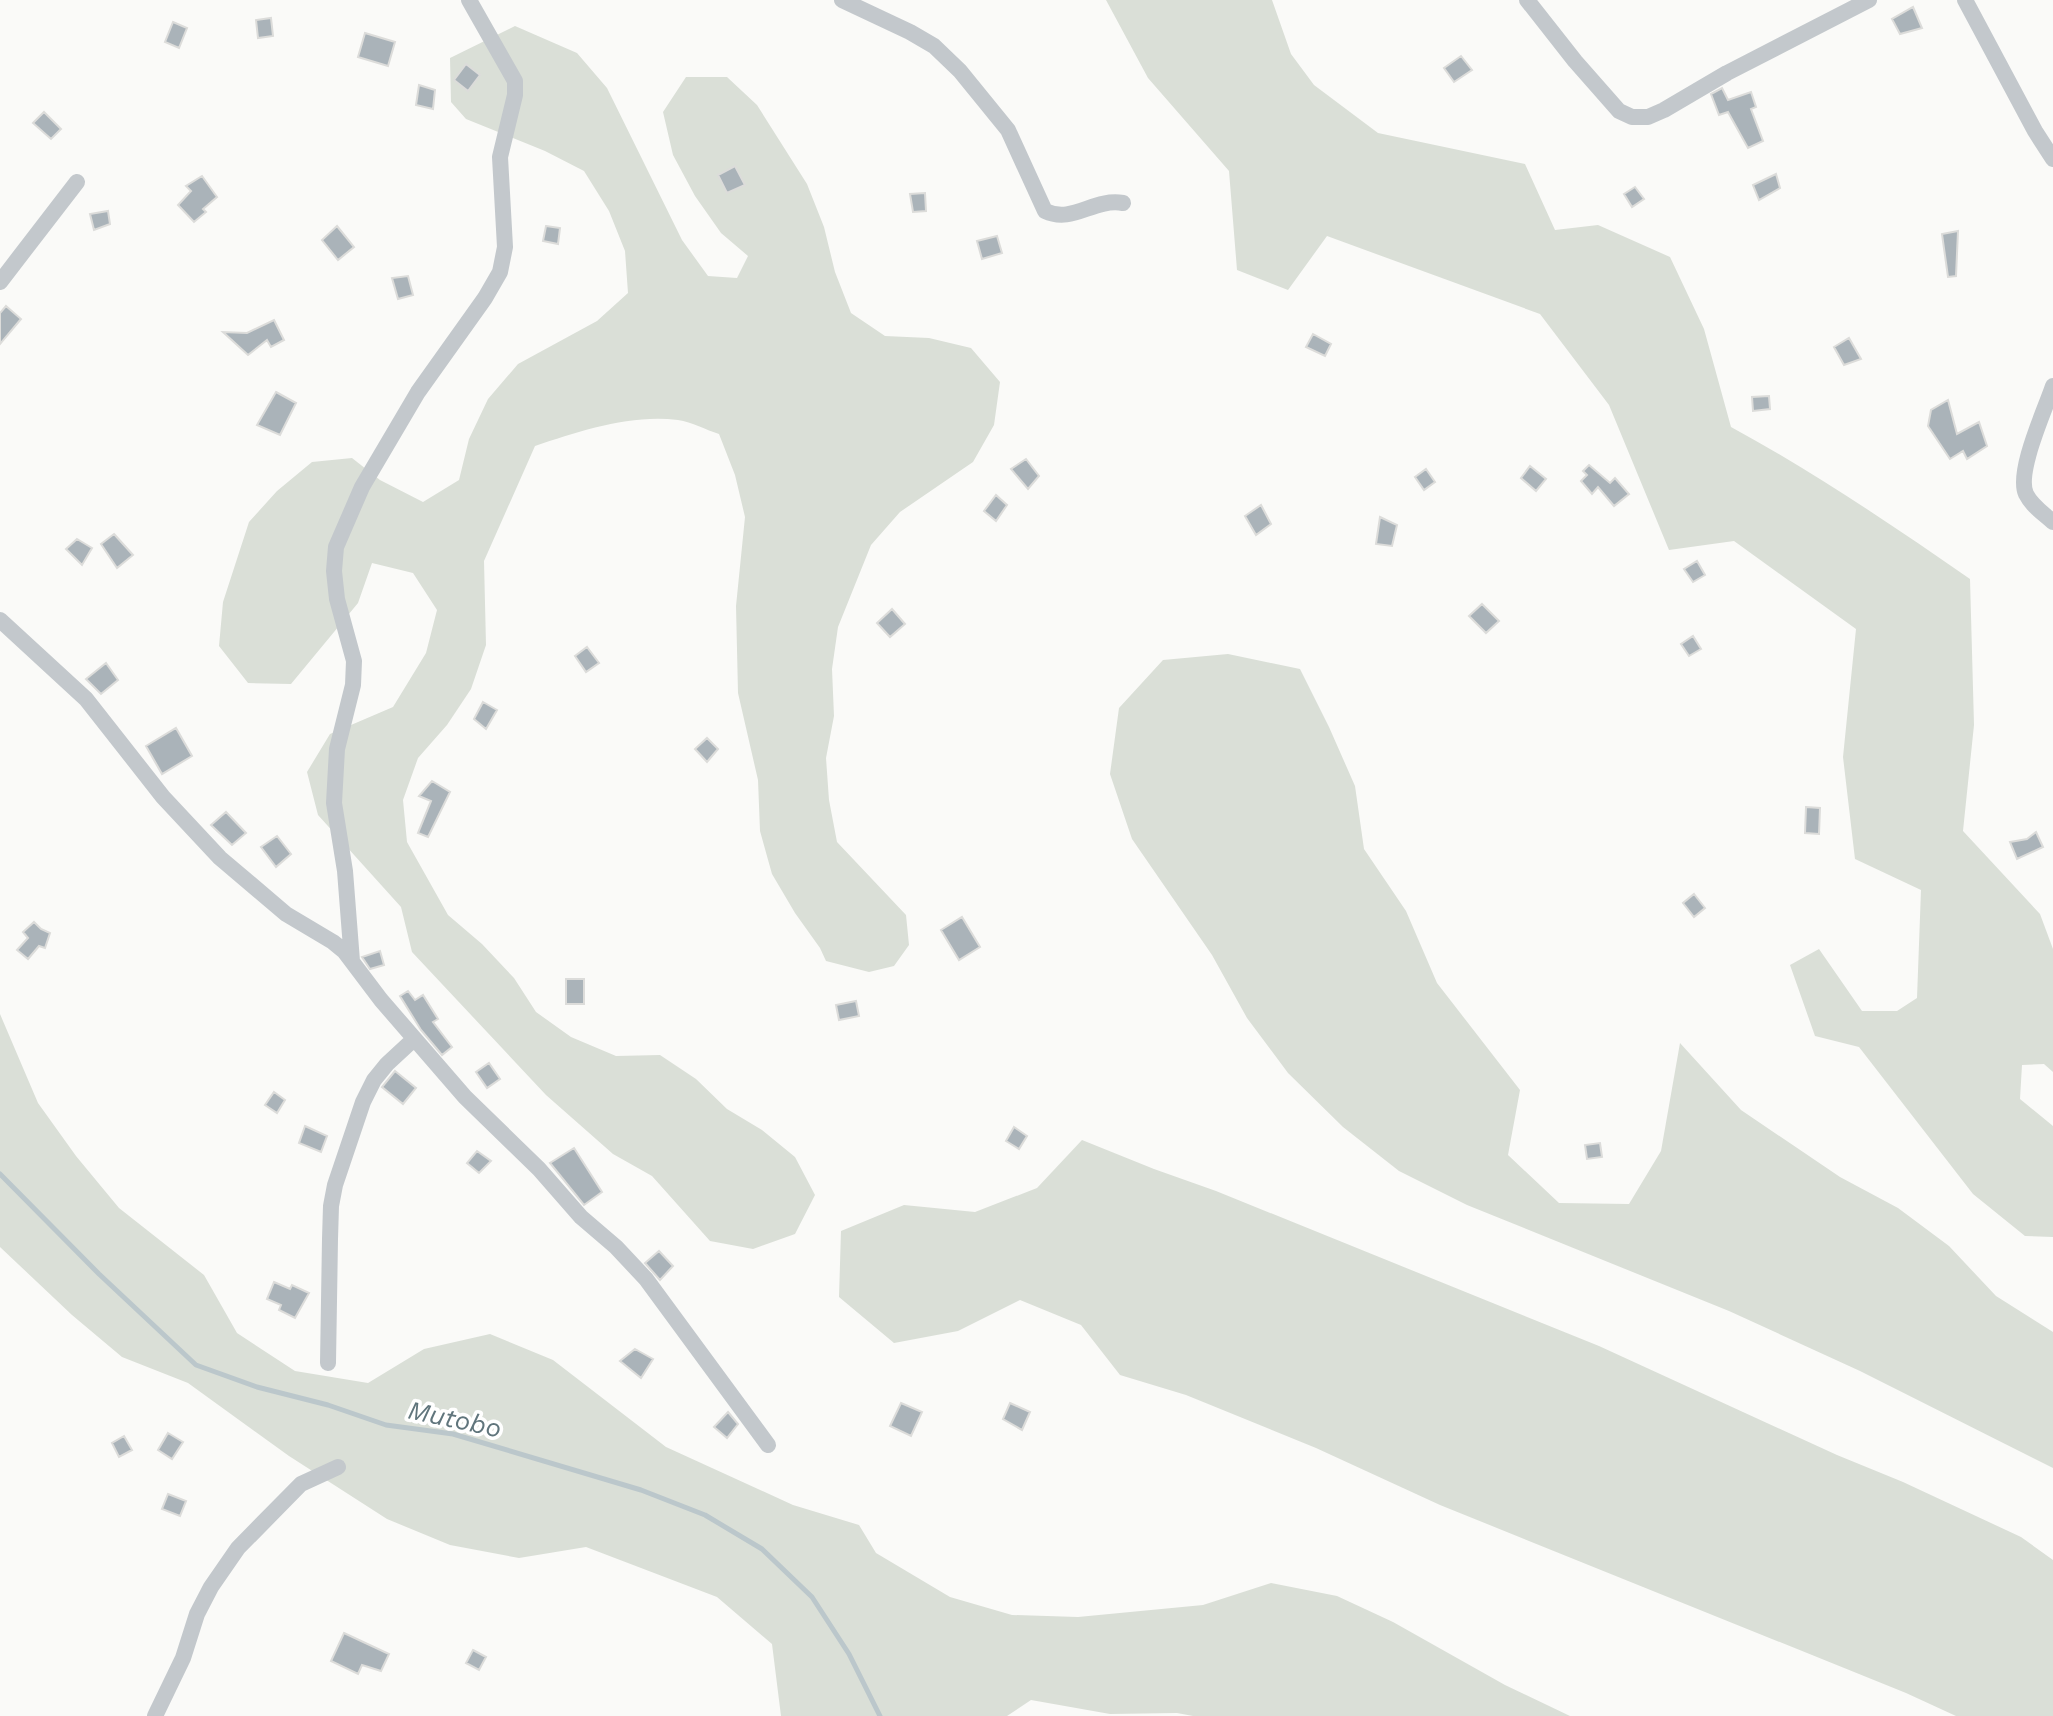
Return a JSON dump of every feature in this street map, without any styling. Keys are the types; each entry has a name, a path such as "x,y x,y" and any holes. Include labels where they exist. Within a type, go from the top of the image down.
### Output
{"street":[{"path":"352,961 345,872 334,803 337,749 351,697 354,661 337,599 334,571 337,547 362,488 418,392 485,298 500,272 505,247 500,157 515,82 469,0"},
{"path":"842,0 934,46 960,71 1008,130 1045,211 1055,216 1069,215 1102,202 1123,203"},
{"path":"1527,0 1619,111 1632,117 1648,117 1869,0"},
{"path":"1965,0 2035,131 2053,159"},
{"path":"0,282 77,182"},
{"path":"2053,386 2023,481 2032,504 2053,522"},
{"path":"0,620 86,699 163,797 220,858 286,914 333,942 352,961 414,1039 465,1097 646,1279 768,1445"},
{"path":"328,1363 330,1239 335,1185 363,1102 374,1080 387,1063 414,1039"},
{"path":"155,1716 183,1658 197,1614 211,1587 238,1548 301,1484 338,1466"}],"shaded area":[{"path":"1106,0 1272,0 1291,54 1314,85 1378,133 1525,164 1555,230 1598,225 1670,257 1704,329 1731,427 1823,481 1970,579 1974,725 1963,831 2040,914 2053,949 2053,1072 2044,1064 2022,1065 2020,1099 2053,1126 2053,1237 2025,1236 1973,1194 1859,1047 1815,1036 1790,965 1819,949 1862,1011 1897,1011 1917,998 1921,890 1855,859 1843,757 1856,629 1734,541 1669,550 1609,405 1540,314 1327,236 1288,290 1237,270 1229,171 1148,78"},
{"path":"515,26 577,53 607,88 682,240 708,276 737,278 748,256 721,233 695,196 673,155 663,112 686,77 727,77 757,105 807,184 824,227 835,272 851,313 885,336 929,338 971,348 1000,382 994,425 973,462 900,512 871,545 838,627 832,669 834,716 826,758 829,800 837,842 906,915 909,945 894,966 869,972 826,961 772,874 760,831 758,780 738,693 736,606 745,517 735,475 719,434 688,422 642,419 587,430 535,446 484,561 486,645 471,689 447,725 418,758 403,800 407,842 448,915 482,944 514,978 536,1012 571,1037 616,1056 660,1055 696,1079 727,1109 762,1130 795,1157 815,1195 795,1234 753,1249 710,1241 652,1176 613,1154 546,1095 412,952 401,907 318,815 307,772 330,734 393,707 426,653 437,610 413,573 372,563 358,603 291,684 248,683 219,646 223,602 249,522 277,491 312,462 352,458 380,480 423,502 459,480 469,439 488,399 518,364 597,321 628,293 625,251 609,211 584,171 545,151 466,119 451,102 450,58"},
{"path":"1228,654 1300,669 1355,786 1364,849 1406,911 1437,983 1520,1090 1508,1155 1559,1203 1629,1204 1661,1151 1680,1043 1741,1110 1840,1177 1898,1208 1949,1246 1996,1296 2053,1332 2053,1468 1860,1371 1729,1311 1467,1205 1399,1171 1343,1127 1288,1073 1247,1018 1212,955 1132,839 1110,774 1119,708 1163,660"},
{"path":"0,1014 38,1103 76,1156 119,1208 204,1275 237,1333 295,1371 368,1383 424,1349 490,1334 553,1360 666,1447 793,1505 859,1525 876,1553 950,1597 1012,1615 1078,1617 1203,1605 1271,1583 1337,1596 1393,1622 1505,1685 1570,1716 1110,1714 1031,1700 1007,1716 781,1716 772,1644 717,1597 586,1547 519,1558 450,1545 387,1519 289,1456 188,1383 122,1357 72,1315 0,1247"},
{"path":"1082,1140 1216,1191 1599,1346 2021,1537 2053,1560 2053,1716 1956,1716 1906,1693 1440,1505 1316,1448 1186,1395 1120,1375 1081,1325 1020,1300 958,1331 894,1343 839,1297 841,1231 904,1205 975,1212 1037,1188"}],"building":[{"path":"1913,7 1922,28 1900,34 1892,19"},
{"path":"271,18 273,36 258,38 256,20"},
{"path":"173,22 187,28 179,48 165,42"},
{"path":"365,33 395,42 388,66 358,57"},
{"path":"1461,56 1472,70 1454,82 1444,68"},
{"path":"466,64 480,75 468,91 454,80"},
{"path":"419,85 435,90 433,109 416,105"},
{"path":"1722,88 1728,100 1751,92 1756,107 1751,109 1763,141 1748,148 1728,112 1719,115 1711,94"},
{"path":"44,112 61,129 51,139 33,123"},
{"path":"735,166 745,185 727,193 718,175"},
{"path":"1776,174 1780,188 1759,200 1753,185"},
{"path":"202,176 217,197 203,209 206,212 194,222 178,205 191,191 186,186"},
{"path":"1635,187 1644,199 1632,207 1624,194"},
{"path":"925,193 926,211 913,212 910,194"},
{"path":"108,211 110,224 94,230 90,214"},
{"path":"337,226 354,247 338,260 322,240"},
{"path":"546,226 560,228 558,244 543,241"},
{"path":"1958,231 1956,276 1948,277 1942,234"},
{"path":"997,236 1002,253 982,259 977,241"},
{"path":"408,276 413,295 398,299 392,278"},
{"path":"6,306 21,319 0,344 0,313"},
{"path":"274,320 284,340 271,347 267,340 248,355 223,332 247,333"},
{"path":"1313,334 1331,344 1325,356 1306,347"},
{"path":"1849,338 1861,359 1844,365 1834,347"},
{"path":"276,392 296,403 280,435 257,425"},
{"path":"1769,396 1770,409 1753,411 1752,397"},
{"path":"1948,400 1957,434 1979,422 1987,446 1967,459 1963,451 1950,459 1928,426 1931,410"},
{"path":"1026,459 1039,476 1028,489 1011,469"},
{"path":"1589,465 1610,483 1615,478 1629,494 1614,506 1598,487 1592,494 1581,481 1587,475 1583,471"},
{"path":"1530,466 1546,479 1536,491 1521,478"},
{"path":"1426,469 1435,482 1424,490 1415,477"},
{"path":"996,495 1007,505 996,521 984,511"},
{"path":"1261,505 1271,524 1256,535 1245,516"},
{"path":"1380,517 1397,525 1392,546 1376,544"},
{"path":"114,534 133,555 117,568 101,544"},
{"path":"77,539 92,548 82,565 66,549"},
{"path":"1697,561 1705,575 1693,582 1684,569"},
{"path":"1482,604 1499,621 1486,633 1469,616"},
{"path":"892,609 905,624 890,637 877,623"},
{"path":"1693,636 1701,649 1689,656 1681,644"},
{"path":"587,647 599,663 586,672 575,656"},
{"path":"106,663 118,680 101,694 86,679"},
{"path":"483,702 497,710 486,729 474,719"},
{"path":"176,728 192,756 162,774 146,746"},
{"path":"707,738 718,749 707,762 695,749"},
{"path":"432,781 450,792 428,837 418,833 431,801 419,796"},
{"path":"1806,807 1820,808 1819,834 1805,833"},
{"path":"226,812 246,833 232,845 211,825"},
{"path":"2036,832 2043,847 2017,859 2010,842 2027,839"},
{"path":"277,836 291,854 276,867 261,847"},
{"path":"1694,894 1705,908 1694,917 1683,903"},
{"path":"962,917 980,947 959,960 941,930"},
{"path":"34,922 50,933 45,948 39,946 28,959 17,950 28,938 23,932"},
{"path":"380,951 384,965 370,969 362,957"},
{"path":"566,979 584,979 584,1004 566,1004"},
{"path":"408,991 415,1000 423,995 438,1019 433,1022 452,1047 442,1055 421,1030 400,996"},
{"path":"856,1001 859,1016 839,1020 836,1005"},
{"path":"489,1063 500,1079 487,1088 476,1072"},
{"path":"395,1071 416,1088 403,1104 382,1087"},
{"path":"274,1092 285,1100 277,1113 265,1105"},
{"path":"305,1126 327,1136 321,1152 299,1143"},
{"path":"1014,1127 1027,1136 1019,1149 1006,1141"},
{"path":"1600,1143 1602,1157 1587,1159 1585,1145"},
{"path":"574,1148 602,1192 584,1205 550,1163"},
{"path":"477,1151 491,1161 479,1173 467,1163"},
{"path":"659,1251 673,1266 660,1280 645,1263"},
{"path":"274,1282 290,1289 292,1285 309,1293 295,1318 279,1310 281,1305 267,1299"},
{"path":"635,1349 653,1359 641,1378 620,1361"},
{"path":"901,1403 922,1412 911,1436 890,1426"},
{"path":"1010,1403 1030,1412 1022,1430 1003,1419"},
{"path":"728,1412 738,1424 727,1438 714,1427"},
{"path":"168,1433 183,1442 172,1459 158,1450"},
{"path":"124,1436 132,1450 119,1457 112,1443"},
{"path":"168,1494 186,1501 180,1516 162,1509"},
{"path":"344,1633 389,1654 381,1671 362,1665 358,1674 331,1661"},
{"path":"473,1650 486,1657 479,1670 466,1663"}],"waterway":[{"name":"Mutobo","path":"0,1174 99,1274 196,1365 257,1387 328,1405 386,1425 453,1434 641,1490 705,1515 762,1549 812,1597 849,1654 880,1716"}]}
